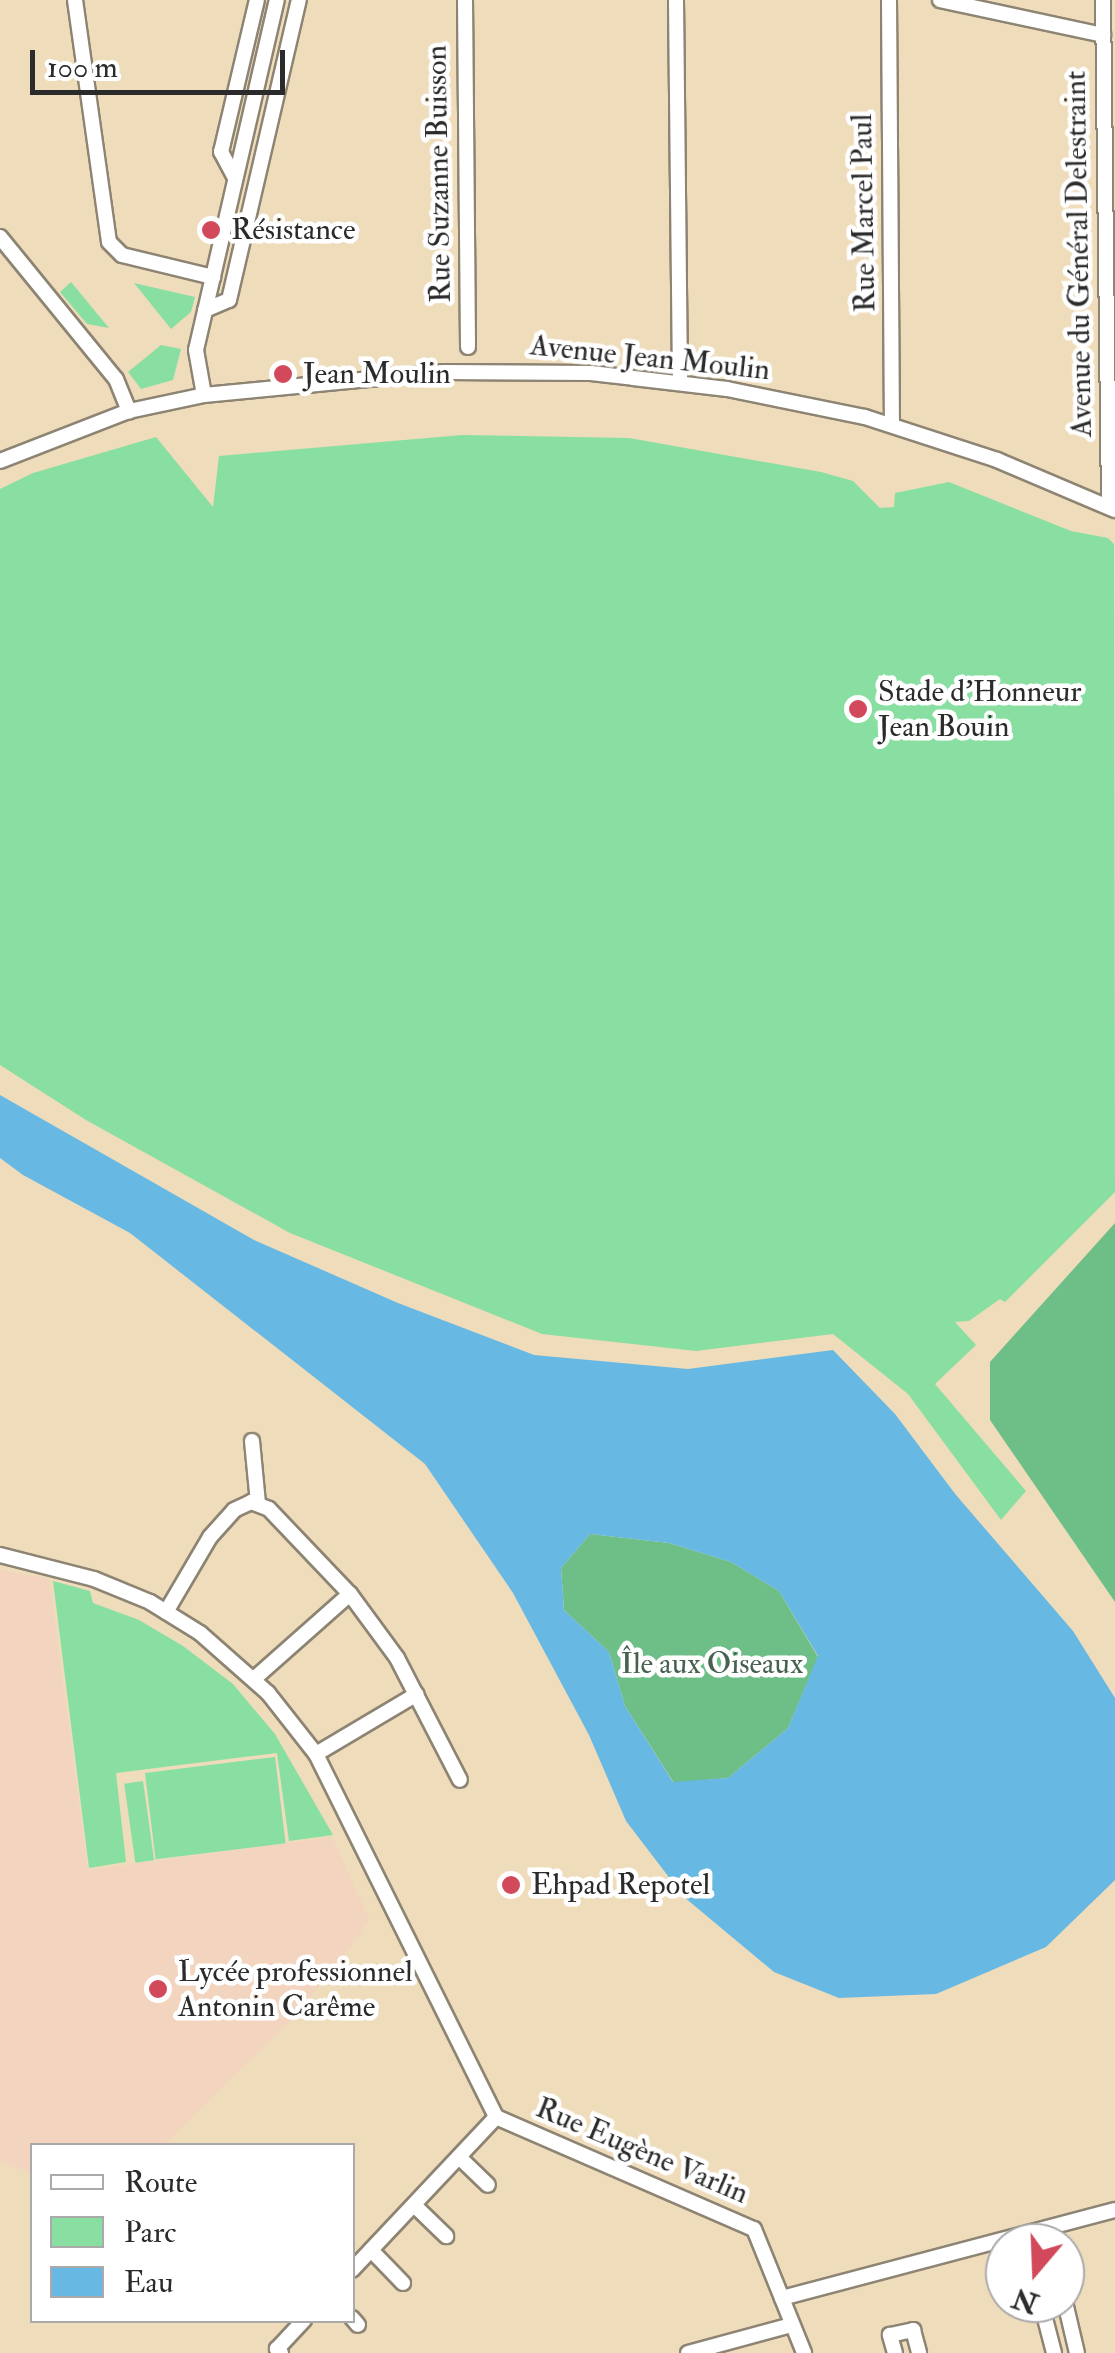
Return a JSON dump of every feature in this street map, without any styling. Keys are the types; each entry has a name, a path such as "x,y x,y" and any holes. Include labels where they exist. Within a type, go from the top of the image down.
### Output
{"street":[{"path":"75,0 109,242 122,255 212,278"},
{"path":"235,178 221,152 258,0"},
{"path":"204,394 196,350 276,0"},
{"path":"205,310 229,300 299,0"},
{"name":"Rue Suzanne Buisson","path":"465,0 468,346"},
{"path":"676,0 680,382"},
{"name":"Rue Marcel Paul","path":"889,0 892,425"},
{"path":"940,0 1103,35"},
{"name":"Avenue du Général Delestraint","path":"1104,0 1111,124 1112,509"},
{"path":"242,150 264,146"},
{"path":"0,237 116,379 128,411"},
{"name":"Avenue Jean Moulin","path":"0,461 128,411 204,394 463,372 591,373 774,397 892,425 996,460 1112,509"},
{"path":"252,1441 258,1503 350,1594 398,1658 460,1780"},
{"path":"166,1612 210,1536 234,1510 258,1503"},
{"path":"0,1555 94,1579 166,1612 200,1633 254,1678 316,1754 496,2118 355,2267"},
{"path":"254,1678 350,1594"},
{"path":"316,1754 417,1694"},
{"name":"Rue Eugène Varlin","path":"496,2118 754,2229 804,2353"},
{"path":"459,2157 488,2186"},
{"path":"414,2205 446,2236"},
{"path":"782,2298 1115,2210"},
{"path":"371,2250 403,2282"},
{"path":"279,2351 302,2323"},
{"path":"1047,2323 1054,2353"},
{"path":"1070,2323 1077,2353"},
{"path":"688,2353 792,2324"},
{"path":"895,2353 890,2335 914,2330 919,2353"}],"shaded area":[{"name":"Lycée professionnel Antonin Carême","path":"0,1570 49,1579 88,1870 332,1837 369,1919 345,1955 288,2023 166,2143 30,2143 30,2172 0,2161"}],"green space":[{"path":"71,282 109,328 87,324 60,292"},
{"path":"134,283 195,297 191,312 171,329"},
{"path":"161,345 181,349 173,380 141,389 128,372"},
{"path":"462,435 629,438 821,472 853,481 880,508 894,507 895,493 949,482 1071,531 1108,538 1114,544 1115,1192 1005,1302 1000,1299 969,1321 955,1322 976,1345 935,1384 1026,1491 1001,1520 908,1394 833,1334 696,1351 542,1334 290,1233 86,1120 0,1065 0,489 33,473 156,437 213,507 219,456"},
{"path":"1115,1223 1115,1602 990,1420 990,1362"},
{"name":"Île aux Oiseaux","path":"590,1534 669,1543 731,1562 779,1591 818,1657 788,1728 728,1778 674,1783 625,1706 609,1652 564,1610 561,1568"},
{"path":"53,1581 90,1591 93,1603 139,1620 183,1646 233,1684 275,1734 333,1835 289,1841 277,1753 116,1773 126,1862 89,1868"},
{"path":"275,1757 286,1843 156,1859 145,1773"},
{"path":"143,1781 154,1860 135,1863 124,1784"}],"water":[{"path":"0,1095 254,1240 398,1303 534,1355 688,1369 833,1350 895,1414 956,1495 1073,1631 1115,1698 1115,1880 1046,1947 936,1994 839,1998 774,1972 684,1897 626,1821 589,1735 513,1593 425,1464 130,1233 23,1175 0,1158","holes":["590,1534 669,1543 731,1562 779,1591 818,1656 788,1728 728,1778 673,1782 625,1706 609,1652 564,1610 561,1568"]}],"place":[{"name":"Résistance","path":"211,230"},
{"name":"Jean Moulin","path":"283,374"},
{"name":"Stade d'Honneur Jean Bouin","path":"858,709"},
{"name":"Ehpad Repotel","path":"511,1885"},
{"name":"Lycée professionnel Antonin Carême","path":"158,1989"}]}
